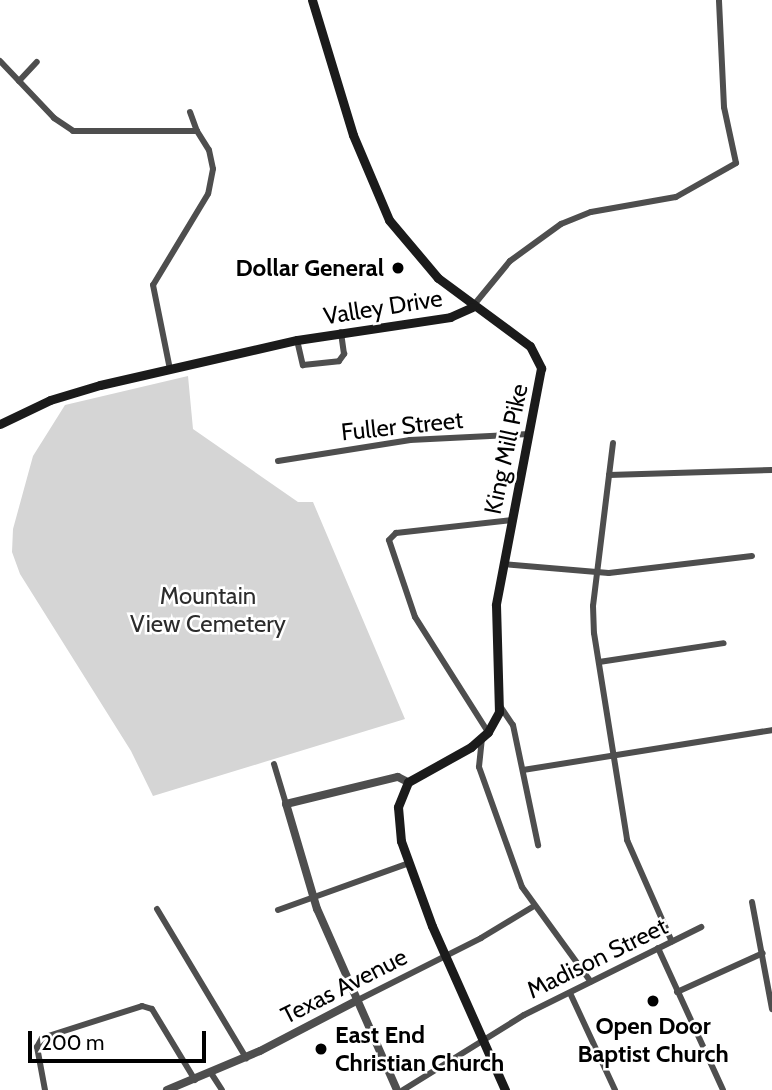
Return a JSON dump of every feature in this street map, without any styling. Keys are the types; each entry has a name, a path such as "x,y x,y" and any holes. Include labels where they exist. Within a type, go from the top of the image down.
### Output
{"main road":[{"name":"King Mill Pike","path":"312,0 337,89 380,202 410,250 472,307 537,354 541,376 511,520 496,619 500,706 485,735"},
{"name":"Valley Drive","path":"0,424 50,400 170,369 297,340 450,317 472,307"},
{"path":"485,735 408,782 399,799 397,818 409,863 445,957 505,1090"}],"street":[{"name":"Valley Drive","path":"472,307 510,261 561,224 592,212 676,197 736,163 724,107 719,0"},
{"path":"0,61 73,131 197,131"},
{"path":"19,81 37,62"},
{"path":"170,369 153,285 212,183 209,149 197,131 190,112"},
{"path":"297,340 303,365 339,361 344,354 341,332"},
{"name":"Fuller Street","path":"278,461 410,440 530,434"},
{"path":"613,443 596,573 593,617 598,662 627,840 672,942"},
{"path":"609,475 772,470"},
{"path":"511,520 396,533 390,546 415,617 485,735 478,760 514,869 534,906 591,982"},
{"path":"503,564 596,573 672,568 752,556"},
{"path":"598,662 724,643"},
{"path":"500,706 513,725 538,845"},
{"path":"523,770 772,730"},
{"path":"274,764 313,897 397,1090"},
{"path":"286,804 398,777 408,782"},
{"path":"278,910 409,863"},
{"path":"752,902 772,1009"},
{"name":"Texas Avenue","path":"167,1090 246,1058 445,957 534,906"},
{"path":"157,909 246,1058"},
{"name":"Madison Street","path":"403,1090 483,1039 701,927"},
{"path":"658,948 723,1090"},
{"path":"677,992 763,953"},
{"path":"570,993 615,1090"},
{"path":"45,1090 37,1047 42,1038 142,1006 152,1009 194,1080"},
{"path":"211,1073 222,1090"}],"green space":[{"name":"Mountain View Cemetery","path":"188,376 193,429 298,502 313,502 405,719 153,796 131,751 20,574 12,552 13,529 33,456 65,405"}],"place":[{"name":"Dollar General","path":"398,268"},
{"name":"Open Door Baptist Church","path":"653,1001"},
{"name":"East End Christian Church","path":"321,1049"}]}
